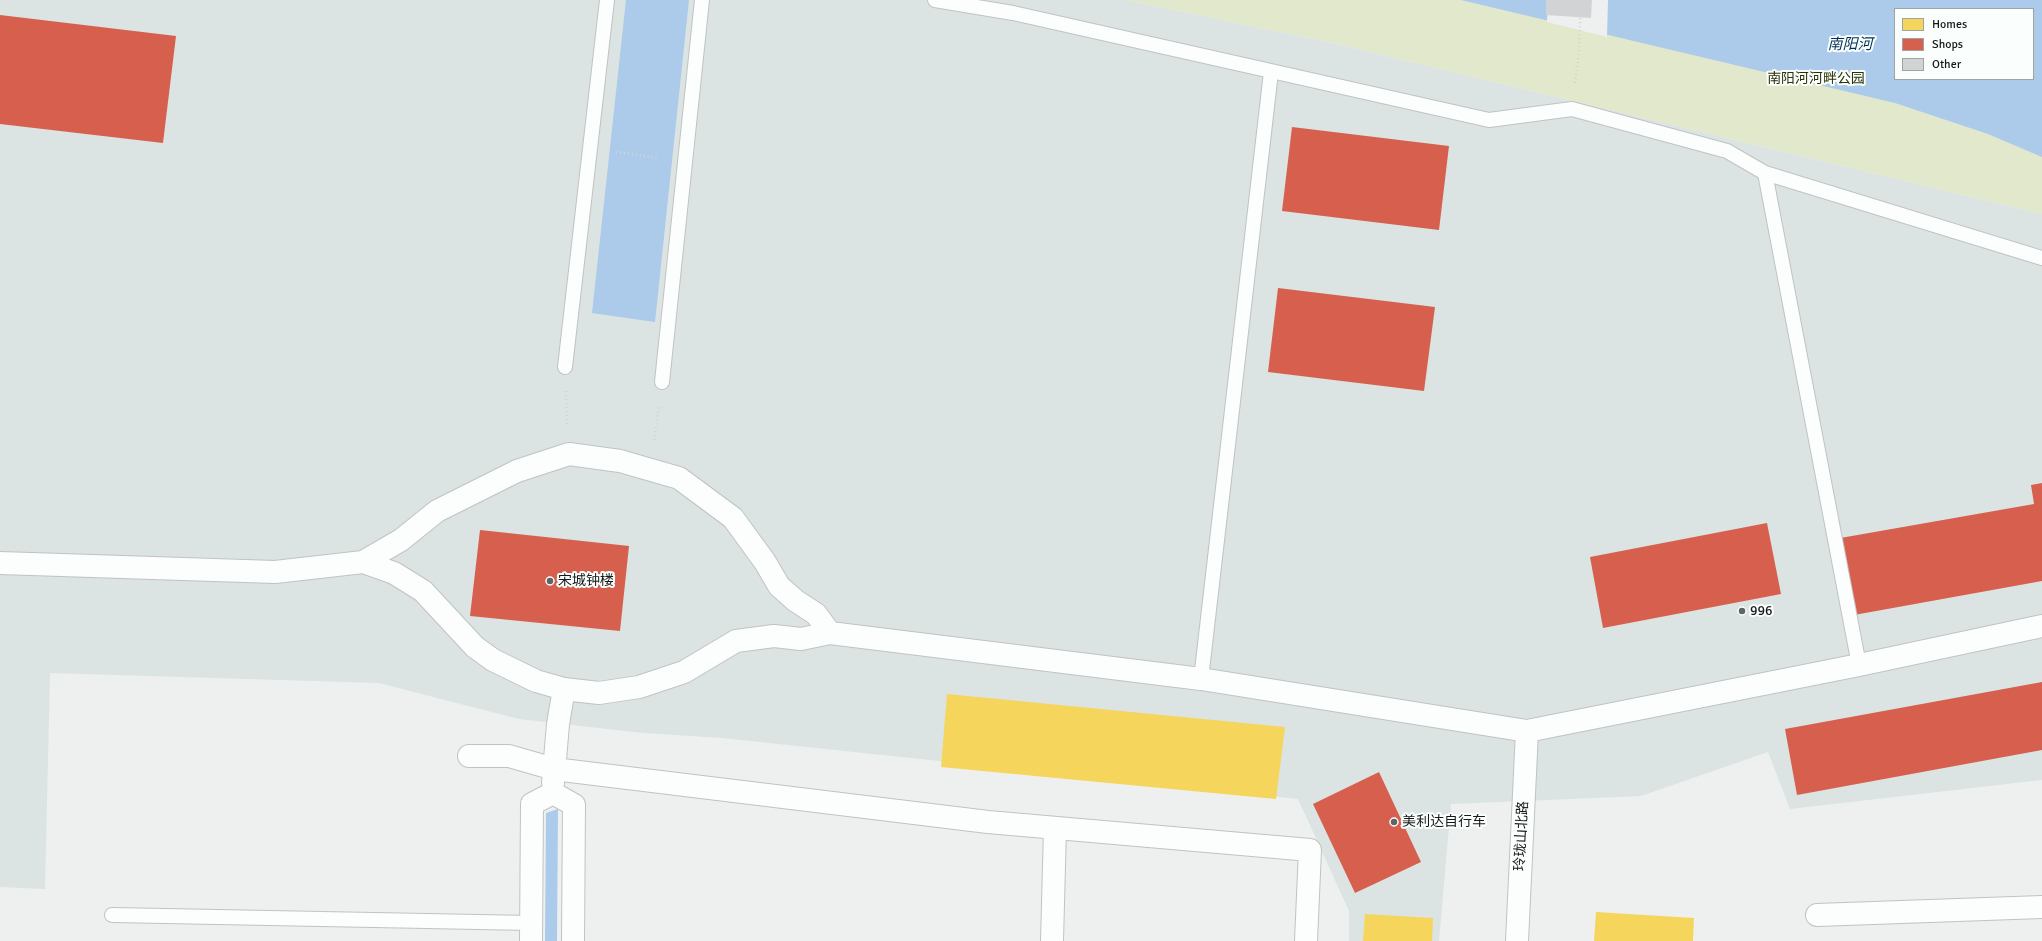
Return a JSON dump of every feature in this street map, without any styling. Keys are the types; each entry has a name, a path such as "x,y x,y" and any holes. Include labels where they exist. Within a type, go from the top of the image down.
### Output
{"street":[{"path":"0,563 275,572 362,562 401,540 437,511 517,471 569,454 620,461 679,478 733,518 765,562 779,586 796,601 816,614 830,633"},
{"path":"362,562 394,573 423,591 475,647 493,660 536,681 564,689 599,693 639,687 684,672 736,641 774,636 801,639 830,633 1201,679 1527,731 1859,665 2042,626"},
{"path":"553,793 558,724 564,689"},
{"name":"玲珑山北路","path":"1517,941 1527,731"},
{"path":"470,756 509,756 554,769 988,822 1310,850 1306,941"},
{"path":"531,932 532,804 553,793"},
{"path":"553,793 574,805 573,941"},
{"path":"1052,941 1055,828"},
{"path":"1817,915 2042,907"}],"lane":[{"path":"565,367 607,0"},
{"path":"662,382 702,0"},
{"path":"935,0 1013,13 1490,120 1572,109 1727,151 1765,173 2042,258"},
{"path":"1201,679 1271,72"},
{"path":"1765,173 1859,665"},
{"path":"112,916 531,932"}],"path":[{"path":"1572,109 1579,51 1580,0"},
{"path":"590,149 685,161"},
{"path":"565,367 569,454"},
{"path":"650,470 662,382"}],"shaded area":[{"path":"0,0 1126,0 1333,43 2042,214 2042,780 1790,809 1768,752 1641,796 1451,804 1439,941 1349,941 1349,911 1298,799 722,738 643,733 519,719 379,683 50,673 45,889 0,887"}],"green space":[{"name":"南阳河河畔公园","path":"1126,0 2042,0 2042,214 1333,43"}],"water":[{"path":"626,0 689,0 655,322 592,313"},
{"name":"南阳河","path":"1461,0 2042,0 2042,157 1988,134 1895,103"},
{"path":"558,809 557,941 545,941 546,813"}],"pier":[{"path":"1548,0 1608,0 1607,37 1547,22"}],"building: Homes":[{"path":"947,694 1285,727 1276,799 941,767"},
{"path":"1596,912 1694,918 1693,941 1594,941"},
{"path":"1365,914 1433,918 1432,941 1363,941"}],"building: Shops":[{"path":"0,15 176,36 163,143 0,124"},
{"path":"1292,127 1449,146 1439,230 1282,211"},
{"path":"1278,288 1435,307 1424,391 1268,372"},
{"path":"2042,483 2042,581 1843,617 1829,540 2034,504 2031,485"},
{"path":"1767,523 1781,594 1603,628 1590,557"},
{"name":"宋城钟楼","path":"480,530 629,546 620,631 470,616"},
{"path":"2042,682 2042,750 1797,795 1785,729"},
{"path":"1379,772 1421,862 1355,893 1313,804"}],"building: Other":[{"path":"1546,0 1592,0 1591,18 1546,15"}],"place":[{"name":"宋城钟楼","path":"550,581"},
{"name":"996","path":"1742,611"},
{"name":"美利达自行车","path":"1394,822"}]}
